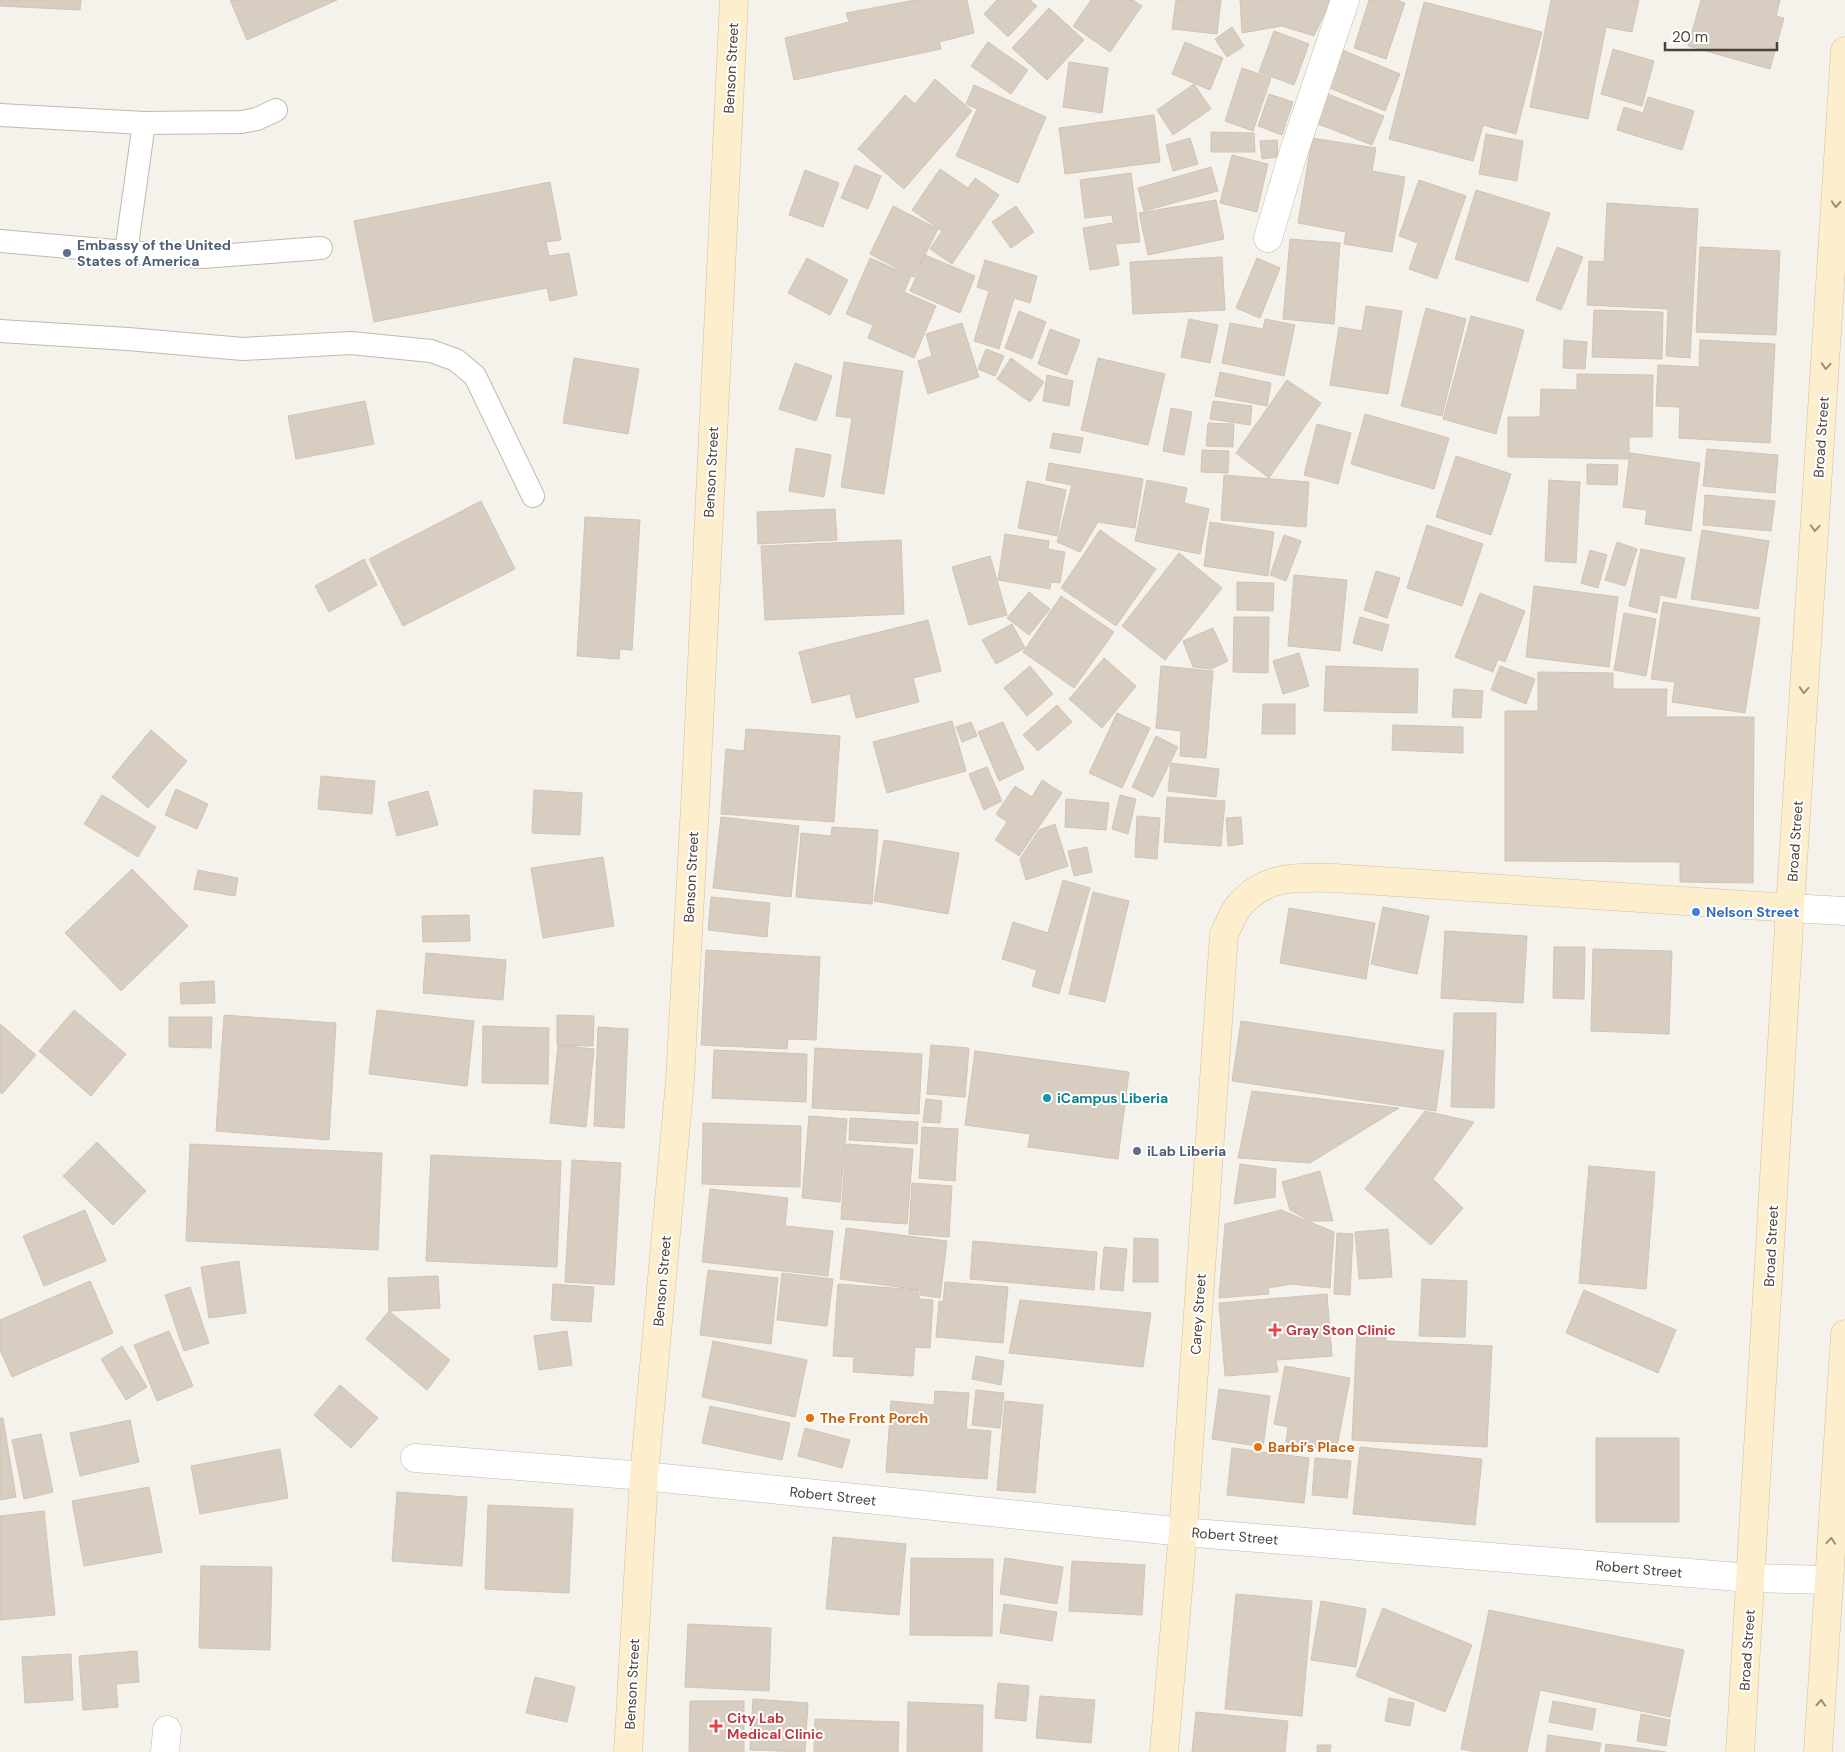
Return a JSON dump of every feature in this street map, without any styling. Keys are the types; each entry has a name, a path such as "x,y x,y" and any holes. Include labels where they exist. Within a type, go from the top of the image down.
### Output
{"street":[{"name":"Benson Street","path":"628,1752 644,1476 680,1070 696,788 734,0"},
{"path":"1268,238 1292,157 1345,0"},
{"name":"Broad Street","path":"1740,1752 1790,908 1838,294 1845,50"},
{"name":"Carey Street","path":"1164,1752 1183,1532 1224,934 1238,907 1258,888 1275,881 1293,877 1334,878 1790,908"},
{"path":"1790,908 1845,911"},
{"path":"1818,1752 1845,1334"},
{"name":"Robert Street","path":"415,1458 644,1476 1183,1532 1751,1578 1828,1580"}],"lane":[{"path":"0,115 144,123 241,122 257,119 276,110"},
{"path":"126,252 144,123"},
{"path":"0,240 203,257 321,248"},
{"path":"0,331 243,349 351,343 431,351 456,360 475,376 533,496"}],"building":[{"path":"0,0 81,0 80,10 0,6"},
{"path":"230,0 337,0 247,40"},
{"path":"915,0 967,0 974,33 939,42 941,49 794,80 785,38 849,22 846,13"},
{"path":"997,0 1030,0 1037,6 1008,37 984,14"},
{"path":"1091,0 1133,0 1142,6 1110,52 1073,26"},
{"path":"1176,0 1221,0 1217,34 1172,29"},
{"path":"1240,0 1331,0 1314,36 1282,26 1242,33"},
{"path":"1369,0 1397,0 1405,3 1386,59 1354,48"},
{"path":"1551,0 1639,0 1632,32 1606,27 1588,119 1530,107"},
{"path":"1701,0 1780,0 1776,16 1784,18 1770,69 1688,46"},
{"path":"1424,2 1542,32 1516,134 1483,125 1473,161 1389,139"},
{"path":"1049,8 1084,40 1047,80 1012,48"},
{"path":"1232,27 1244,46 1227,57 1215,39"},
{"path":"1274,31 1309,44 1294,85 1259,72"},
{"path":"988,42 1028,70 1011,94 971,66"},
{"path":"1185,42 1223,58 1210,90 1172,74"},
{"path":"1340,49 1400,74 1385,111 1325,86"},
{"path":"1613,49 1654,61 1642,106 1601,94"},
{"path":"1069,62 1108,68 1102,113 1063,107"},
{"path":"1242,68 1271,78 1253,131 1225,121"},
{"path":"935,79 972,111 904,189 858,149 905,95 915,104"},
{"path":"1194,84 1211,109 1173,135 1157,110"},
{"path":"974,85 1046,117 1018,183 956,156 977,109 966,104"},
{"path":"1325,93 1384,116 1372,145 1313,122"},
{"path":"1269,94 1293,102 1282,135 1258,126"},
{"path":"1648,97 1694,111 1682,150 1617,130 1624,107 1643,113"},
{"path":"1154,115 1160,162 1065,174 1059,128"},
{"path":"1211,132 1254,133 1255,152 1211,152"},
{"path":"1486,134 1523,141 1517,181 1479,174"},
{"path":"1190,138 1198,164 1173,171 1166,145"},
{"path":"1312,138 1376,148 1372,171 1405,177 1392,252 1344,244 1346,232 1298,223"},
{"path":"1277,140 1278,157 1262,159 1260,141"},
{"path":"1232,155 1268,164 1257,212 1220,203"},
{"path":"855,165 881,176 868,209 841,198"},
{"path":"1211,167 1218,191 1144,211 1138,188"},
{"path":"940,169 968,188 975,178 999,195 952,264 930,249 942,231 912,210"},
{"path":"805,170 839,183 823,227 789,215"},
{"path":"1131,173 1140,242 1117,244 1112,215 1085,218 1080,180"},
{"path":"1419,180 1466,196 1437,279 1409,269 1418,243 1399,236"},
{"path":"550,182 561,240 546,242 549,256 569,253 577,295 550,301 547,288 374,322 354,221"},
{"path":"1476,190 1550,213 1528,282 1455,259"},
{"path":"1216,200 1224,239 1148,255 1139,213"},
{"path":"1607,203 1698,209 1690,358 1666,356 1668,309 1587,305 1589,261 1604,262"},
{"path":"893,206 938,229 914,277 870,254"},
{"path":"1016,206 1034,232 1011,248 992,222"},
{"path":"1112,223 1119,265 1090,270 1083,228"},
{"path":"1290,239 1340,243 1334,324 1283,319"},
{"path":"1557,247 1583,257 1561,310 1536,300"},
{"path":"1700,247 1780,251 1776,335 1696,332"},
{"path":"925,255 975,276 960,313 910,291"},
{"path":"1222,257 1225,310 1133,314 1130,262"},
{"path":"807,258 848,280 830,315 788,293"},
{"path":"870,258 911,276 904,292 936,306 914,358 868,338 873,325 846,314"},
{"path":"1257,258 1280,268 1260,318 1236,308"},
{"path":"985,260 1037,276 1030,303 1014,298 999,349 974,341 989,291 977,287"},
{"path":"1366,306 1402,311 1388,394 1330,385 1339,327 1362,331"},
{"path":"1426,308 1466,319 1442,416 1401,406"},
{"path":"1594,310 1663,312 1662,359 1592,357"},
{"path":"1019,311 1046,322 1032,359 1005,348"},
{"path":"1471,316 1524,330 1496,434 1443,419"},
{"path":"1189,319 1218,325 1210,363 1181,357"},
{"path":"1265,319 1295,325 1284,376 1222,363 1230,323 1263,329"},
{"path":"962,323 979,377 928,394 918,361 932,356 926,334"},
{"path":"1050,329 1080,340 1067,375 1038,364"},
{"path":"1564,340 1587,342 1585,369 1563,368"},
{"path":"1700,340 1775,344 1770,443 1679,438 1680,407 1656,406 1658,365 1699,367"},
{"path":"986,349 1004,356 995,376 978,369"},
{"path":"574,358 639,369 628,434 563,423"},
{"path":"1011,358 1044,382 1030,402 997,379"},
{"path":"1098,358 1165,374 1148,445 1081,430"},
{"path":"844,362 903,371 884,494 841,487 852,418 836,416"},
{"path":"795,363 832,376 816,421 779,409"},
{"path":"1220,372 1271,383 1267,406 1215,396"},
{"path":"1577,374 1653,375 1652,437 1629,437 1629,459 1508,457 1508,417 1540,417 1541,389 1577,390"},
{"path":"1047,375 1073,381 1069,406 1043,401"},
{"path":"1287,380 1321,403 1269,478 1236,453"},
{"path":"365,401 374,444 296,459 288,416"},
{"path":"1213,401 1252,406 1250,425 1210,419"},
{"path":"1171,408 1192,412 1184,455 1163,451"},
{"path":"1365,414 1449,438 1434,489 1351,464"},
{"path":"1208,423 1234,424 1233,447 1206,446"},
{"path":"1317,424 1351,433 1338,484 1304,475"},
{"path":"1053,433 1083,438 1080,453 1050,448"},
{"path":"796,448 831,455 824,497 789,491"},
{"path":"1707,449 1778,455 1775,493 1703,486"},
{"path":"1202,450 1229,451 1228,473 1201,472"},
{"path":"1630,453 1700,463 1691,531 1645,524 1647,510 1623,507"},
{"path":"1456,456 1511,474 1491,535 1436,517"},
{"path":"1049,463 1143,479 1135,528 1098,522 1080,552 1057,542 1072,485 1046,480"},
{"path":"1587,464 1618,465 1617,485 1587,484"},
{"path":"1224,475 1309,482 1306,527 1221,520"},
{"path":"1147,480 1187,488 1184,503 1209,509 1200,554 1135,541"},
{"path":"1549,480 1580,482 1576,563 1545,561"},
{"path":"1027,481 1066,490 1057,536 1018,528"},
{"path":"1705,495 1775,501 1771,531 1703,525"},
{"path":"481,501 515,569 403,626 369,559"},
{"path":"835,509 837,540 758,544 757,512"},
{"path":"585,517 640,520 632,650 620,649 619,659 577,656"},
{"path":"1210,522 1274,532 1268,576 1204,566"},
{"path":"1427,525 1483,544 1462,606 1407,588"},
{"path":"1100,530 1156,569 1116,626 1061,588"},
{"path":"1702,530 1769,541 1758,609 1691,599"},
{"path":"1005,534 1049,541 1048,549 1065,552 1060,583 1051,582 1050,589 998,580"},
{"path":"1284,535 1301,541 1286,581 1270,575"},
{"path":"901,540 904,614 765,620 761,546"},
{"path":"1617,542 1637,549 1625,586 1605,580"},
{"path":"1641,549 1685,558 1676,598 1660,595 1657,613 1629,606"},
{"path":"1590,550 1607,555 1598,588 1581,583"},
{"path":"1179,553 1222,588 1165,660 1122,626"},
{"path":"990,556 1007,615 969,625 952,567"},
{"path":"364,559 377,585 329,612 315,586"},
{"path":"1376,571 1400,578 1387,618 1364,610"},
{"path":"1294,575 1347,580 1340,651 1288,646"},
{"path":"1237,582 1274,583 1273,611 1237,610"},
{"path":"1534,586 1618,597 1609,667 1526,657"},
{"path":"1029,592 1050,609 1029,635 1007,618"},
{"path":"1480,593 1525,611 1505,662 1498,659 1493,672 1455,657"},
{"path":"1061,596 1114,632 1074,688 1023,652"},
{"path":"1663,602 1760,618 1745,713 1672,702 1675,682 1651,679"},
{"path":"1624,613 1656,619 1646,676 1614,670"},
{"path":"1234,617 1269,617 1268,673 1233,672"},
{"path":"1360,617 1389,625 1382,651 1353,643"},
{"path":"928,620 941,671 913,678 919,702 856,718 850,694 812,703 799,652"},
{"path":"1012,624 1025,648 996,664 982,640"},
{"path":"1213,628 1228,661 1211,669 1193,667 1183,641"},
{"path":"1299,653 1309,686 1283,694 1273,661"},
{"path":"1104,658 1136,686 1102,728 1069,699"},
{"path":"1030,666 1053,694 1027,716 1004,688"},
{"path":"1161,666 1213,671 1206,758 1180,756 1181,731 1156,728"},
{"path":"1326,666 1418,669 1417,713 1324,711"},
{"path":"1500,666 1535,679 1526,704 1491,690"},
{"path":"1538,672 1613,673 1613,689 1667,689 1666,717 1754,717 1753,883 1680,882 1680,862 1505,861 1505,711 1538,711"},
{"path":"1454,689 1483,691 1481,718 1452,717"},
{"path":"1263,704 1295,704 1295,734 1262,734"},
{"path":"1057,705 1072,722 1038,751 1023,735"},
{"path":"1117,713 1150,728 1122,788 1089,773"},
{"path":"952,721 966,771 887,793 873,742"},
{"path":"971,722 977,736 962,742 956,727"},
{"path":"1003,722 1024,769 999,781 978,732"},
{"path":"1393,725 1463,727 1463,753 1392,750"},
{"path":"746,729 840,736 834,822 721,814 726,749 744,751"},
{"path":"151,730 187,761 148,808 112,777"},
{"path":"1156,736 1178,747 1153,797 1132,787"},
{"path":"1171,763 1219,769 1216,797 1168,791"},
{"path":"987,767 1002,801 984,810 969,774"},
{"path":"321,776 375,781 372,814 318,809"},
{"path":"1042,780 1062,793 1019,856 995,840 1007,822 996,814 1015,786 1032,797"},
{"path":"176,789 208,804 197,829 165,815"},
{"path":"534,790 582,793 580,835 532,833"},
{"path":"428,791 438,825 397,836 388,802"},
{"path":"102,795 156,827 138,857 84,824"},
{"path":"1120,795 1136,799 1128,834 1112,829"},
{"path":"1167,797 1225,801 1221,846 1164,842"},
{"path":"1066,799 1109,803 1106,830 1065,827"},
{"path":"1137,816 1160,818 1157,859 1135,857"},
{"path":"721,817 799,826 791,897 713,888"},
{"path":"1241,817 1243,844 1228,846 1226,818"},
{"path":"1055,824 1068,866 1026,880 1020,859 1039,830"},
{"path":"832,827 878,830 872,904 796,897 801,833 831,836"},
{"path":"884,840 959,853 948,914 874,901"},
{"path":"1087,847 1092,872 1074,876 1068,851"},
{"path":"603,857 614,926 543,938 531,868"},
{"path":"132,869 188,926 121,991 65,933"},
{"path":"198,870 238,878 235,896 194,889"},
{"path":"1063,880 1090,888 1059,994 1032,986 1037,970 1002,959 1013,922 1048,933"},
{"path":"1093,892 1129,901 1105,1002 1069,994"},
{"path":"711,897 770,903 767,937 708,930"},
{"path":"1383,907 1429,916 1417,974 1371,964"},
{"path":"1289,908 1375,923 1366,979 1280,963"},
{"path":"469,915 470,941 423,942 422,916"},
{"path":"1445,931 1527,936 1523,1003 1441,998"},
{"path":"1554,947 1585,947 1584,999 1553,998"},
{"path":"1593,949 1672,951 1669,1034 1591,1031"},
{"path":"706,950 820,957 816,1040 788,1039 787,1049 701,1045"},
{"path":"426,953 506,960 503,1000 423,993"},
{"path":"214,981 215,1003 181,1004 180,983"},
{"path":"74,1010 126,1054 91,1096 39,1051"},
{"path":"377,1010 474,1021 467,1086 369,1074"},
{"path":"1454,1013 1496,1013 1494,1108 1451,1107"},
{"path":"224,1015 336,1023 329,1140 216,1131"},
{"path":"557,1015 594,1016 593,1046 557,1045"},
{"path":"169,1017 212,1017 211,1048 169,1047"},
{"path":"1241,1021 1444,1051 1436,1111 1232,1081"},
{"path":"0,1024 36,1055 2,1094 0,1092"},
{"path":"483,1026 549,1028 548,1084 482,1083"},
{"path":"598,1027 628,1029 624,1128 594,1126"},
{"path":"558,1045 594,1049 586,1127 550,1123"},
{"path":"931,1045 969,1048 965,1097 927,1094"},
{"path":"815,1048 922,1054 919,1114 812,1108"},
{"path":"714,1050 807,1054 806,1102 712,1098"},
{"name":"iCampus Liberia","path":"975,1051 1129,1072 1118,1159 1028,1147 1030,1134 965,1125"},
{"path":"1252,1091 1399,1108 1310,1163 1238,1158"},
{"path":"926,1099 942,1101 940,1123 923,1122"},
{"path":"1425,1111 1474,1122 1433,1179 1463,1208 1431,1245 1365,1189"},
{"path":"809,1116 847,1119 840,1202 802,1198"},
{"path":"850,1118 918,1122 917,1144 849,1140"},
{"path":"703,1123 801,1126 800,1187 702,1184"},
{"path":"922,1127 958,1129 955,1181 919,1178"},
{"path":"97,1142 146,1191 113,1225 63,1176"},
{"path":"190,1144 382,1153 378,1250 186,1241"},
{"path":"846,1144 913,1149 907,1224 841,1219"},
{"path":"431,1155 561,1161 557,1267 426,1261"},
{"path":"572,1160 621,1163 614,1285 565,1282"},
{"path":"1240,1164 1276,1169 1275,1197 1234,1204"},
{"path":"1589,1166 1655,1172 1646,1289 1579,1283"},
{"path":"1320,1171 1333,1221 1310,1221 1290,1210 1282,1182"},
{"path":"912,1183 952,1186 949,1237 909,1234"},
{"path":"710,1189 788,1198 785,1226 833,1231 828,1276 702,1262"},
{"path":"85,1210 106,1261 44,1286 23,1236"},
{"path":"1281,1210 1334,1232 1330,1288 1292,1284 1268,1288 1269,1294 1219,1298 1225,1224"},
{"path":"846,1228 947,1241 940,1298 920,1295 921,1290 840,1279"},
{"path":"1388,1229 1392,1277 1359,1279 1355,1232"},
{"path":"1337,1233 1353,1234 1350,1295 1334,1294"},
{"path":"1134,1238 1158,1239 1158,1282 1133,1282"},
{"path":"973,1241 1097,1252 1094,1290 970,1279"},
{"path":"1104,1247 1127,1249 1123,1291 1100,1289"},
{"path":"239,1261 246,1313 209,1318 201,1267"},
{"path":"708,1270 778,1278 771,1344 700,1335"},
{"path":"782,1273 833,1279 827,1326 777,1320"},
{"path":"438,1276 440,1308 389,1311 388,1278"},
{"path":"1422,1279 1467,1281 1465,1337 1419,1336"},
{"path":"90,1281 113,1333 12,1377 0,1350 0,1320"},
{"path":"945,1282 1008,1287 1003,1343 936,1337 939,1301 943,1302"},
{"path":"553,1284 594,1287 591,1322 551,1320"},
{"path":"838,1284 919,1290 919,1299 933,1300 930,1348 915,1347 913,1376 853,1372 854,1357 833,1356"},
{"path":"190,1287 209,1343 184,1351 165,1295"},
{"path":"1584,1290 1676,1330 1658,1373 1566,1333"},
{"name":"Gray Ston Clinic","path":"1327,1294 1332,1356 1276,1360 1278,1372 1225,1376 1219,1303"},
{"path":"1020,1300 1151,1313 1143,1367 1009,1353"},
{"path":"389,1311 450,1360 427,1390 366,1339"},
{"path":"1357,1330 1386,1331 1386,1341 1492,1346 1487,1447 1352,1440"},
{"path":"169,1331 193,1386 157,1401 134,1345"},
{"path":"567,1331 572,1365 539,1370 534,1336"},
{"path":"713,1341 807,1360 795,1417 702,1397"},
{"path":"122,1346 147,1387 126,1400 101,1359"},
{"path":"976,1356 1004,1361 1001,1385 972,1379"},
{"path":"1285,1366 1350,1378 1336,1452 1286,1442 1288,1427 1274,1424"},
{"path":"340,1385 378,1418 351,1448 314,1415"},
{"path":"1219,1389 1270,1396 1263,1447 1212,1439"},
{"path":"976,1390 1004,1393 1000,1428 972,1425"},
{"path":"935,1391 969,1393 966,1429 991,1431 987,1479 886,1472 891,1401 934,1405"},
{"path":"1005,1401 1043,1405 1035,1493 997,1490"},
{"path":"710,1406 790,1423 782,1460 702,1443"},
{"path":"0,1418 3,1418 16,1497 0,1500"},
{"path":"130,1420 139,1462 80,1476 70,1433"},
{"path":"805,1428 850,1440 842,1468 798,1456"},
{"path":"41,1434 53,1492 24,1499 12,1440"},
{"path":"1596,1438 1679,1438 1679,1522 1596,1522"},
{"path":"1360,1447 1482,1459 1475,1525 1353,1514"},
{"path":"1232,1448 1309,1458 1304,1503 1227,1495"},
{"path":"280,1449 288,1498 200,1514 191,1466"},
{"path":"1315,1458 1351,1461 1347,1498 1312,1495"},
{"path":"149,1487 162,1552 84,1566 72,1501"},
{"path":"397,1492 467,1497 462,1566 392,1561"},
{"path":"488,1505 573,1509 569,1593 485,1589"},
{"path":"44,1511 55,1615 0,1620 0,1516"},
{"path":"833,1537 906,1544 899,1615 826,1609"},
{"path":"911,1558 993,1559 992,1636 910,1635"},
{"path":"1005,1558 1063,1567 1057,1604 1000,1594"},
{"path":"1072,1561 1145,1565 1142,1615 1069,1611"},
{"path":"201,1566 272,1567 270,1650 199,1648"},
{"path":"1236,1594 1312,1601 1302,1716 1225,1709"},
{"path":"1321,1601 1366,1609 1356,1667 1311,1660"},
{"path":"1004,1604 1057,1612 1052,1641 1000,1633"},
{"path":"1383,1608 1472,1645 1445,1712 1356,1676"},
{"path":"1489,1610 1684,1650 1670,1717 1540,1690 1527,1752 1475,1752 1461,1749"},
{"path":"688,1624 771,1628 769,1691 685,1687"},
{"path":"137,1651 139,1682 116,1684 118,1707 83,1710 79,1656"},
{"path":"71,1654 73,1700 25,1703 22,1657"},
{"path":"535,1677 575,1687 567,1722 526,1713"},
{"path":"998,1683 1029,1686 1026,1721 995,1718"},
{"path":"1040,1696 1095,1700 1091,1743 1036,1738"},
{"path":"1389,1698 1414,1703 1410,1726 1385,1721"},
{"path":"753,1699 808,1703 805,1752 750,1750"},
{"name":"City Lab Medical Clinic","path":"690,1701 744,1701 744,1752 689,1752"},
{"path":"1553,1701 1596,1709 1592,1730 1549,1722"},
{"path":"908,1702 983,1705 982,1752 907,1752"},
{"path":"1196,1712 1288,1721 1285,1752 1192,1752"},
{"path":"1641,1714 1670,1720 1666,1746 1637,1741"},
{"path":"815,1719 899,1722 898,1752 814,1752"},
{"path":"1548,1735 1601,1743 1599,1752 1546,1752"},
{"path":"1606,1744 1666,1752 1605,1752"},
{"path":"1317,1745 1331,1745 1330,1752 1317,1752"}],"place":[{"name":"Embassy of the United States of America","path":"67,253"},
{"name":"Nelson Street","path":"1696,912"},
{"name":"iCampus Liberia","path":"1047,1098"},
{"name":"iLab Liberia","path":"1137,1151"},
{"name":"Gray Ston Clinic","path":"1275,1330"},
{"name":"The Front Porch","path":"810,1418"},
{"name":"Barbi’s Place","path":"1258,1447"},
{"name":"City Lab Medical Clinic","path":"716,1726"}]}
